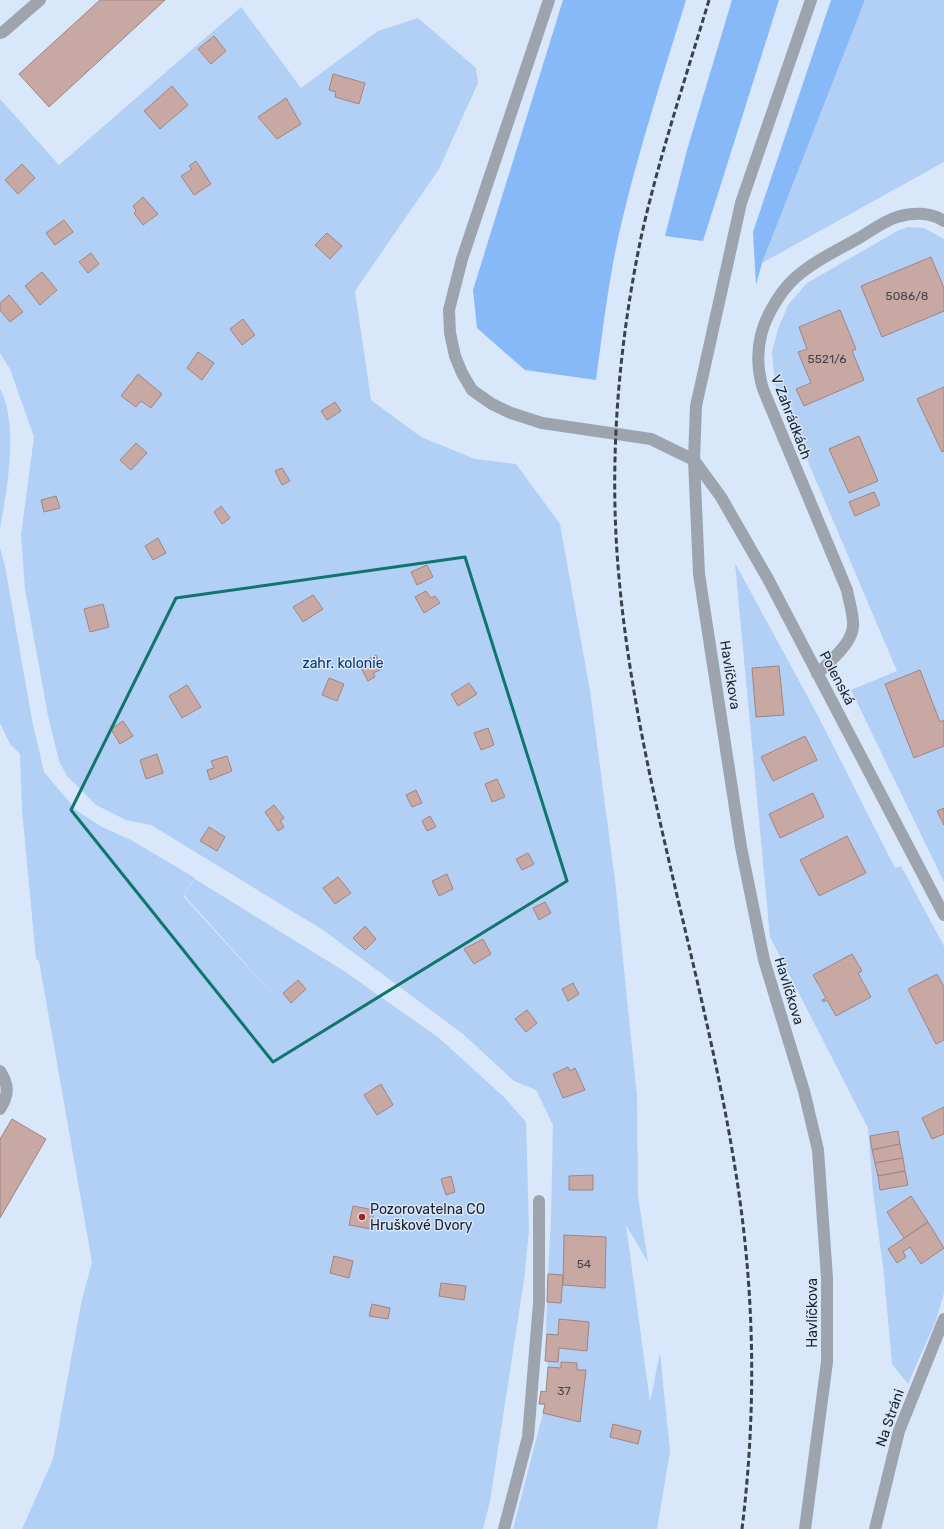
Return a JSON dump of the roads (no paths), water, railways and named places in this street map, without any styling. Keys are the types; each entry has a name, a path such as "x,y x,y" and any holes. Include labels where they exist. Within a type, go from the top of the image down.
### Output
{"street":[{"path":"0,33 40,0"},
{"path":"549,0 462,259 449,310 450,333 455,356 462,373 472,390 492,404 511,413 542,423 651,439 694,460"},
{"name":"Havlíčkova","path":"805,1529 827,1362 827,1278 818,1150 804,1091 764,960 741,847 699,574 694,460 696,406 741,203 811,0"},
{"name":"V Zahrádkách","path":"817,674 846,643 853,628 852,616 847,590 763,389 758,373 759,343 771,310 781,295 794,279 810,267 897,217 922,214 944,221"},
{"name":"Polenská","path":"694,460 721,497 768,579 944,915"},
{"path":"0,1071 8,1087 6,1100 0,1109"},
{"path":"504,1529 528,1437 539,1303 539,1201"},
{"name":"Na Stráni","path":"874,1529 899,1431 944,1319"}],"railway":[{"path":"709,0 649,203 634,274 627,315 618,398 615,482 618,566 627,645 640,723 655,800 709,1031 725,1109 744,1230 748,1272 752,1358 750,1444 742,1529"}],"place":[{"name":"Pozorovatelna CO Hruškové Dvory","path":"362,1217"}],"park label":[{"name":"zahr. kolonie","path":"343,663"}]}
